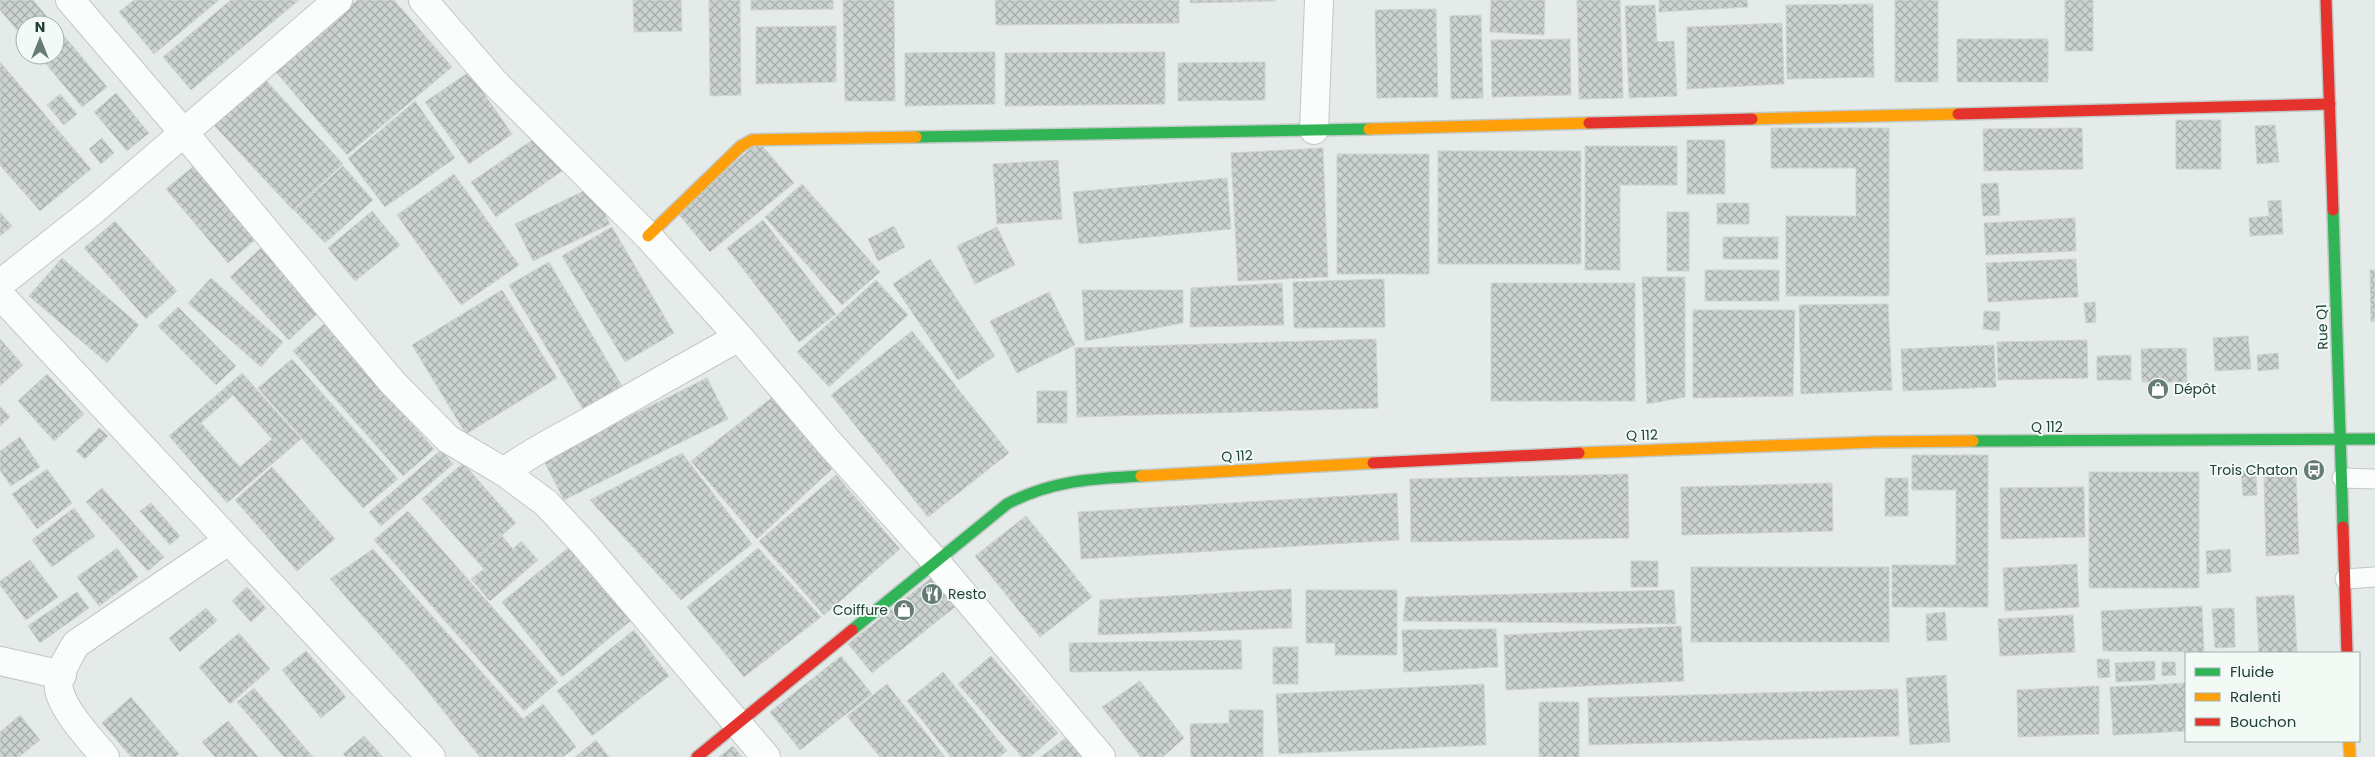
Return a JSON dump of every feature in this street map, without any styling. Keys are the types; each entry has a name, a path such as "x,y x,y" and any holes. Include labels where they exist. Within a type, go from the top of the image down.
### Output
{"street":[{"path":"70,0 392,382 428,421 448,439 504,472 546,503 766,757"},
{"path":"0,284 95,209 338,0"},
{"path":"423,0 494,82 648,236 739,337 831,445 936,562 1101,757"},
{"path":"1314,130 1318,0"},
{"name":"Rue Q1","path":"2326,0 2347,652"},
{"path":"648,236 721,164 741,146 752,140 815,137 1314,130 2330,104"},
{"path":"0,295 431,757"},
{"path":"504,472 525,456 739,337"},
{"name":"Q 112","path":"697,757 1007,504 1033,489 1056,483 1090,478 1474,457 1876,442 2341,441 2375,439"},
{"path":"105,757 74,719 59,690 63,665 76,644 228,541"},
{"path":"0,661 62,675"},
{"path":"2349,742 2350,757"}],"lane":[{"path":"2342,478 2375,479"},
{"path":"2345,579 2375,577"}],"building":[{"path":"0,0 33,0 46,15 15,15 15,27 0,10"},
{"path":"134,0 219,0 154,54 119,12"},
{"path":"231,0 299,0 191,90 163,57"},
{"path":"357,0 394,0 452,67 347,155 275,71"},
{"path":"633,0 681,0 682,31 634,32"},
{"path":"709,0 740,0 741,95 710,96"},
{"path":"751,0 833,0 833,9 751,10"},
{"path":"843,0 894,0 895,101 845,101"},
{"path":"995,0 1179,0 1179,23 996,25"},
{"path":"1190,0 1275,0 1275,1 1190,3"},
{"path":"1491,0 1545,0 1544,35 1490,32"},
{"path":"1577,0 1620,0 1623,98 1579,99"},
{"path":"1659,0 1747,0 1748,7 1659,12"},
{"path":"1895,0 1938,0 1938,82 1895,82"},
{"path":"2065,0 2093,0 2093,51 2065,51"},
{"path":"1873,4 1874,77 1787,79 1786,5"},
{"path":"1655,5 1657,42 1674,41 1677,96 1629,98 1625,6"},
{"path":"1436,9 1438,97 1377,98 1375,10"},
{"path":"1481,15 1483,98 1451,99 1450,16"},
{"path":"1782,23 1784,84 1687,89 1687,27"},
{"path":"836,26 836,82 756,84 756,27"},
{"path":"65,37 107,87 82,107 47,65 65,65"},
{"path":"1570,39 1571,95 1492,97 1491,40"},
{"path":"1957,39 2048,39 2048,82 1957,82"},
{"path":"995,52 995,104 905,106 905,53"},
{"path":"1165,52 1165,104 1005,106 1005,53"},
{"path":"0,62 91,169 40,211 0,165"},
{"path":"1265,62 1265,100 1178,101 1178,63"},
{"path":"469,72 512,134 469,164 425,102"},
{"path":"262,76 343,164 293,210 211,122"},
{"path":"116,93 149,133 127,151 94,112"},
{"path":"60,94 77,114 64,125 47,105"},
{"path":"415,101 455,158 385,207 348,158"},
{"path":"2176,120 2221,120 2221,169 2176,169"},
{"path":"2275,125 2279,162 2257,164 2255,126"},
{"path":"1771,128 1889,128 1889,296 1786,296 1786,216 1856,216 1856,168 1771,168"},
{"path":"2082,128 2083,169 1984,171 1983,129"},
{"path":"538,136 562,171 496,217 471,182"},
{"path":"102,138 114,153 101,164 89,149"},
{"path":"1687,140 1725,140 1725,194 1687,194"},
{"path":"759,142 794,183 710,252 676,211"},
{"path":"1585,146 1677,146 1677,185 1620,185 1620,270 1585,270"},
{"path":"1323,148 1328,277 1238,281 1231,153"},
{"path":"1438,151 1581,151 1581,264 1438,264"},
{"path":"1337,154 1429,154 1429,274 1337,274"},
{"path":"1058,160 1062,219 997,224 993,164"},
{"path":"194,166 256,239 228,263 166,189"},
{"path":"343,166 373,200 325,243 294,210"},
{"path":"454,174 519,265 461,305 397,215"},
{"path":"1227,178 1231,229 1079,244 1073,192"},
{"path":"1998,183 2000,215 1983,216 1981,184"},
{"path":"802,184 880,272 842,305 765,217"},
{"path":"592,187 610,224 533,261 515,224"},
{"path":"2281,200 2283,234 2250,236 2249,218 2269,216 2268,201"},
{"path":"1717,203 1749,203 1749,224 1717,224"},
{"path":"372,211 400,245 355,281 328,248"},
{"path":"0,212 12,226 0,236"},
{"path":"1667,212 1689,212 1689,271 1667,271"},
{"path":"2075,218 2076,251 1986,255 1984,223"},
{"path":"763,220 836,314 799,342 727,248"},
{"path":"115,221 177,291 146,319 84,248"},
{"path":"894,226 905,247 878,261 868,239"},
{"path":"612,227 674,333 625,362 562,256"},
{"path":"997,227 1015,265 975,284 957,246"},
{"path":"1723,237 1778,237 1778,259 1723,259"},
{"path":"262,247 321,310 289,340 230,277"},
{"path":"62,258 139,325 107,363 29,296"},
{"path":"930,259 995,356 958,380 893,284"},
{"path":"2076,259 2078,297 1988,302 1986,263"},
{"path":"549,262 622,386 583,409 509,285"},
{"path":"1705,270 1779,270 1779,301 1705,301"},
{"path":"2370,270 2375,270 2375,321 2371,322"},
{"path":"1642,277 1685,277 1685,397 1647,404"},
{"path":"211,278 283,342 261,367 188,303"},
{"path":"1384,279 1385,327 1294,328 1293,282"},
{"path":"876,280 908,315 829,387 797,352"},
{"path":"1282,283 1284,325 1190,327 1191,288"},
{"path":"1491,283 1635,283 1635,401 1491,401"},
{"path":"502,290 557,378 466,434 412,345"},
{"path":"1082,290 1183,290 1183,323 1085,341"},
{"path":"1049,292 1075,345 1017,373 990,321"},
{"path":"2095,302 2096,322 2086,323 2084,303"},
{"path":"1888,304 1892,390 1801,394 1799,305"},
{"path":"178,307 236,366 216,385 158,326"},
{"path":"1693,310 1795,310 1793,396 1693,398"},
{"path":"1984,311 2000,312 1999,331 1983,329"},
{"path":"324,324 434,449 403,476 293,351"},
{"path":"912,331 1009,453 928,517 831,395"},
{"path":"2248,336 2251,369 2215,371 2213,338"},
{"path":"0,339 23,365 0,386"},
{"path":"1376,339 1378,408 1077,417 1075,348"},
{"path":"2087,340 2088,378 1998,380 1997,342"},
{"path":"1994,345 1996,387 1903,391 1901,349"},
{"path":"2186,348 2187,382 2142,382 2141,349"},
{"path":"2278,353 2279,369 2258,371 2257,355"},
{"path":"2131,355 2131,380 2097,380 2097,356"},
{"path":"292,359 398,479 363,508 258,388"},
{"path":"242,373 301,439 227,503 169,436","holes":["233,395 272,439 240,467 201,423"]},
{"path":"47,374 84,414 54,441 18,401"},
{"path":"707,378 728,419 564,500 543,459"},
{"path":"1037,391 1067,391 1067,423 1037,423"},
{"path":"774,396 832,469 757,539 691,461"},
{"path":"0,406 10,417 0,426"},
{"path":"99,428 108,436 85,459 76,451"},
{"path":"20,437 40,467 11,486 0,470 0,451"},
{"path":"441,450 453,464 381,526 369,512"},
{"path":"682,453 752,544 681,600 590,500"},
{"path":"1912,455 1988,455 1988,607 1892,607 1892,565 1956,565 1956,490 1912,490"},
{"path":"463,463 516,523 475,559 422,499"},
{"path":"272,467 335,539 297,571 235,500"},
{"path":"47,469 72,503 37,529 12,494"},
{"path":"2256,470 2257,495 2243,496 2241,471"},
{"path":"2089,472 2199,472 2199,588 2089,588"},
{"path":"1628,474 1629,538 1411,542 1410,479"},
{"path":"836,475 900,549 824,615 759,541"},
{"path":"2296,476 2299,554 2266,556 2264,477"},
{"path":"1885,478 1908,478 1908,516 1885,516"},
{"path":"1832,483 1833,531 1682,535 1681,487"},
{"path":"2084,487 2085,537 2001,539 2000,488"},
{"path":"102,488 164,557 148,571 86,502"},
{"path":"1397,493 1399,540 1081,559 1078,512"},
{"path":"151,503 180,536 170,545 140,511"},
{"path":"74,508 95,536 52,567 32,540"},
{"path":"408,511 558,682 524,711 374,540"},
{"path":"1026,516 1092,597 1040,637 975,556"},
{"path":"502,536 513,549 521,541 538,560 490,601 471,579 484,569 475,559"},
{"path":"573,544 634,618 562,677 502,602"},
{"path":"117,548 138,577 99,606 77,577"},
{"path":"758,548 821,617 744,677 687,607"},
{"path":"373,549 523,719 543,704 576,747 563,757 480,757 414,674 330,579"},
{"path":"2230,549 2231,572 2207,574 2206,551"},
{"path":"30,560 58,597 26,620 0,585 0,581"},
{"path":"1631,561 1658,561 1658,587 1631,587"},
{"path":"2077,564 2079,607 2005,611 2003,568"},
{"path":"1691,567 1889,567 1889,642 1691,642"},
{"path":"931,578 955,607 872,673 848,644"},
{"path":"247,587 266,608 251,622 232,601"},
{"path":"1291,589 1292,628 1098,635 1100,600"},
{"path":"1306,590 1397,590 1397,655 1335,655 1335,643 1306,643"},
{"path":"1674,590 1676,624 1403,621 1406,597"},
{"path":"77,592 89,608 40,643 28,626"},
{"path":"2294,595 2297,652 2259,652 2256,597"},
{"path":"2202,606 2204,652 2103,651 2101,611"},
{"path":"206,608 217,621 180,652 169,638"},
{"path":"2234,608 2235,647 2215,648 2212,609"},
{"path":"1945,612 1947,640 1927,641 1926,614"},
{"path":"2073,615 2075,652 2000,656 1998,619"},
{"path":"1681,626 1684,681 1506,690 1504,635"},
{"path":"1496,629 1498,667 1404,672 1402,630"},
{"path":"634,630 669,676 592,736 557,691"},
{"path":"239,633 270,669 230,704 199,667"},
{"path":"1241,640 1242,669 1070,672 1069,643"},
{"path":"1273,647 1298,647 1298,684 1273,684"},
{"path":"306,651 346,697 321,718 282,670"},
{"path":"841,656 872,694 800,750 770,712"},
{"path":"991,656 1058,733 1030,757 1022,757 958,684"},
{"path":"2097,659 2109,659 2110,677 2098,678"},
{"path":"2155,661 2155,680 2116,682 2115,663"},
{"path":"2162,662 2175,662 2176,675 2162,676"},
{"path":"943,672 1007,751 999,757 951,757 907,701"},
{"path":"1946,675 1950,742 1910,745 1906,678"},
{"path":"1140,681 1184,738 1163,757 1141,757 1102,707"},
{"path":"2185,683 2185,731 2113,735 2110,687"},
{"path":"887,684 945,757 880,757 847,716"},
{"path":"1484,684 1486,745 1279,754 1276,694"},
{"path":"2099,686 2099,734 2018,737 2017,690"},
{"path":"254,688 313,757 284,757 237,702"},
{"path":"1898,689 1899,736 1589,745 1588,698"},
{"path":"131,697 179,754 175,757 131,757 102,723"},
{"path":"1539,702 1579,702 1579,757 1539,757"},
{"path":"1229,710 1263,710 1263,757 1191,757 1190,724 1229,723"},
{"path":"20,715 40,740 19,757 0,757 0,732"},
{"path":"228,721 258,757 215,757 202,742"},
{"path":"364,736 383,757 346,757 343,754"},
{"path":"1068,736 1086,757 1041,757"},
{"path":"596,740 609,757 575,757"},
{"path":"733,746 742,757 719,757"}],"traffic: fast":[{"path":"916,137 1369,129"},
{"path":"2333,210 2343,527"},
{"path":"1973,441 2375,439"},
{"path":"852,630 1007,504 1056,485 1141,476"}],"traffic: slow":[{"path":"1752,119 1958,114"},
{"path":"1369,129 1589,123"},
{"path":"648,236 741,146 752,140 916,137"},
{"path":"1579,453 1876,442 1973,441"},
{"path":"1141,476 1373,463"},
{"path":"2349,742 2350,757"}],"traffic: jam":[{"path":"2326,0 2333,210"},
{"path":"1958,114 2330,104"},
{"path":"1589,123 1752,119"},
{"path":"1373,463 1579,453"},
{"path":"2343,527 2347,652"},
{"path":"697,757 852,630"}],"place":[{"name":"Dépôt","path":"2158,389"},
{"name":"Trois Chaton","path":"2314,470"},
{"name":"Resto","path":"932,594"},
{"name":"Coiffure","path":"904,610"}]}
